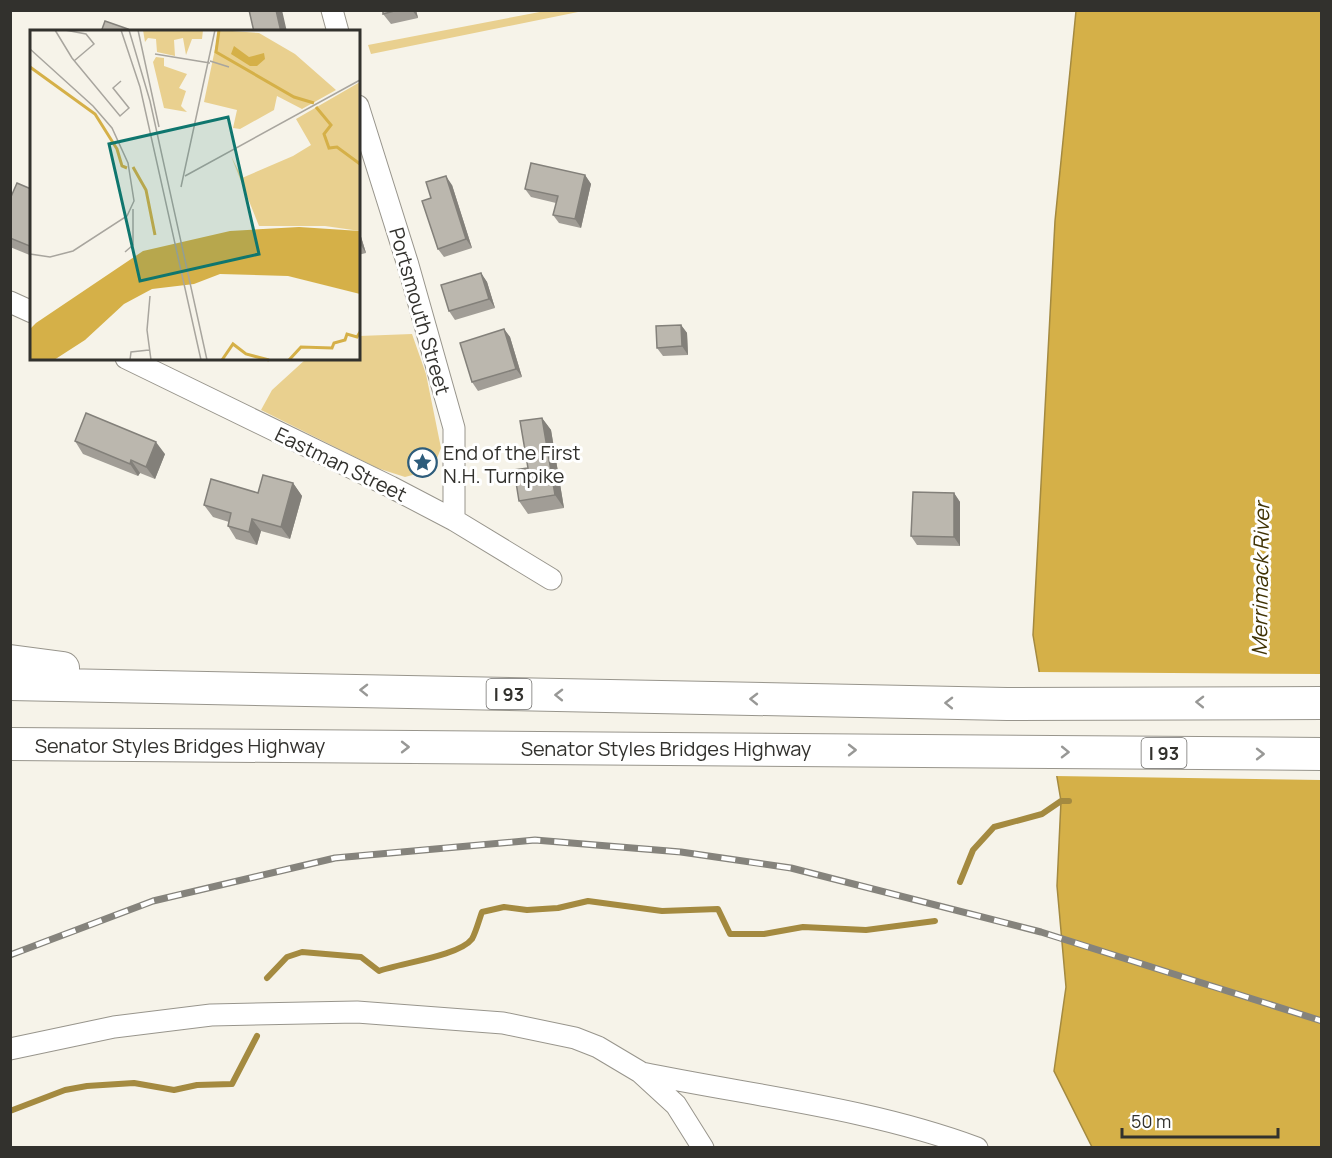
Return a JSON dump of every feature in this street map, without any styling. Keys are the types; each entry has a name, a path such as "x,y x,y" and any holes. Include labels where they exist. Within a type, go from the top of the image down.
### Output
{"highway":[{"path":"10,661 191,686"},
{"name":"I 93","path":"10,684 1007,704 1322,704"},
{"name":"Senator Styles Bridges Highway","path":"10,744 1322,754"}],"street":[{"path":"332,10 337,30"},
{"name":"Portsmouth Street","path":"360,112 408,265 454,428 454,520"},
{"path":"10,302 30,311"},
{"name":"Eastman Street","path":"130,360 454,520 551,579"},
{"path":"10,1049 114,1027 211,1015 357,1012 503,1023 575,1038 598,1047 640,1072 676,1105 703,1148"},
{"path":"640,1072 703,1086 810,1102 938,1133 977,1148"}],"shaded area":[{"path":"545,11 583,11 371,54 368,45"},
{"path":"412,334 426,374 441,448 436,461 420,473 405,477 377,468 261,410 272,390 305,360 360,360 360,336"}],"water":[{"name":"Merrimack River","path":"1076,11 1321,11 1321,1147 1092,1147 1054,1071 1066,987 1057,886 1061,801 1033,635 1055,221"}],"pier":[{"path":"1036,672 1321,674 1321,780 1054,776"}],"building":[{"path":"249,10 276,10 281,30 254,30"},
{"path":"383,10 398,10 383,14"},
{"path":"105,21 128,29 128,30 102,30"},
{"path":"531,163 585,175 575,219 553,215 558,196 525,189"},
{"path":"446,176 466,239 438,249 422,201 431,198 426,182"},
{"path":"17,183 30,189 30,246 10,238 10,199"},
{"path":"481,273 489,299 449,311 441,285"},
{"path":"681,325 682,346 657,348 656,326"},
{"path":"504,329 516,369 472,382 460,343"},
{"path":"86,413 156,442 146,467 131,460 130,464 75,441"},
{"path":"542,418 555,495 519,501 514,470 528,468 520,421"},
{"path":"263,475 293,483 281,527 252,519 249,532 228,526 231,513 204,505 211,479 258,493"},
{"path":"913,492 954,493 954,537 911,536"}],"waterway":[{"path":"960,882 973,850 994,827 1042,814 1061,801 1069,801"},
{"path":"267,978 287,957 302,952 361,957 379,971 443,954 465,945 472,939 482,912 504,907 527,910 558,908 588,901 662,911 718,909 730,934 764,934 803,927 866,930 935,921"},
{"path":"10,1111 65,1090 87,1086 134,1083 174,1090 197,1085 232,1084 257,1036"}],"railway":[{"path":"10,955 153,901 335,858 535,840 681,852 791,868 1041,932 1322,1021"}],"place":[{"name":"End of the First N.H. Turnpike","path":"422,463"}]}
